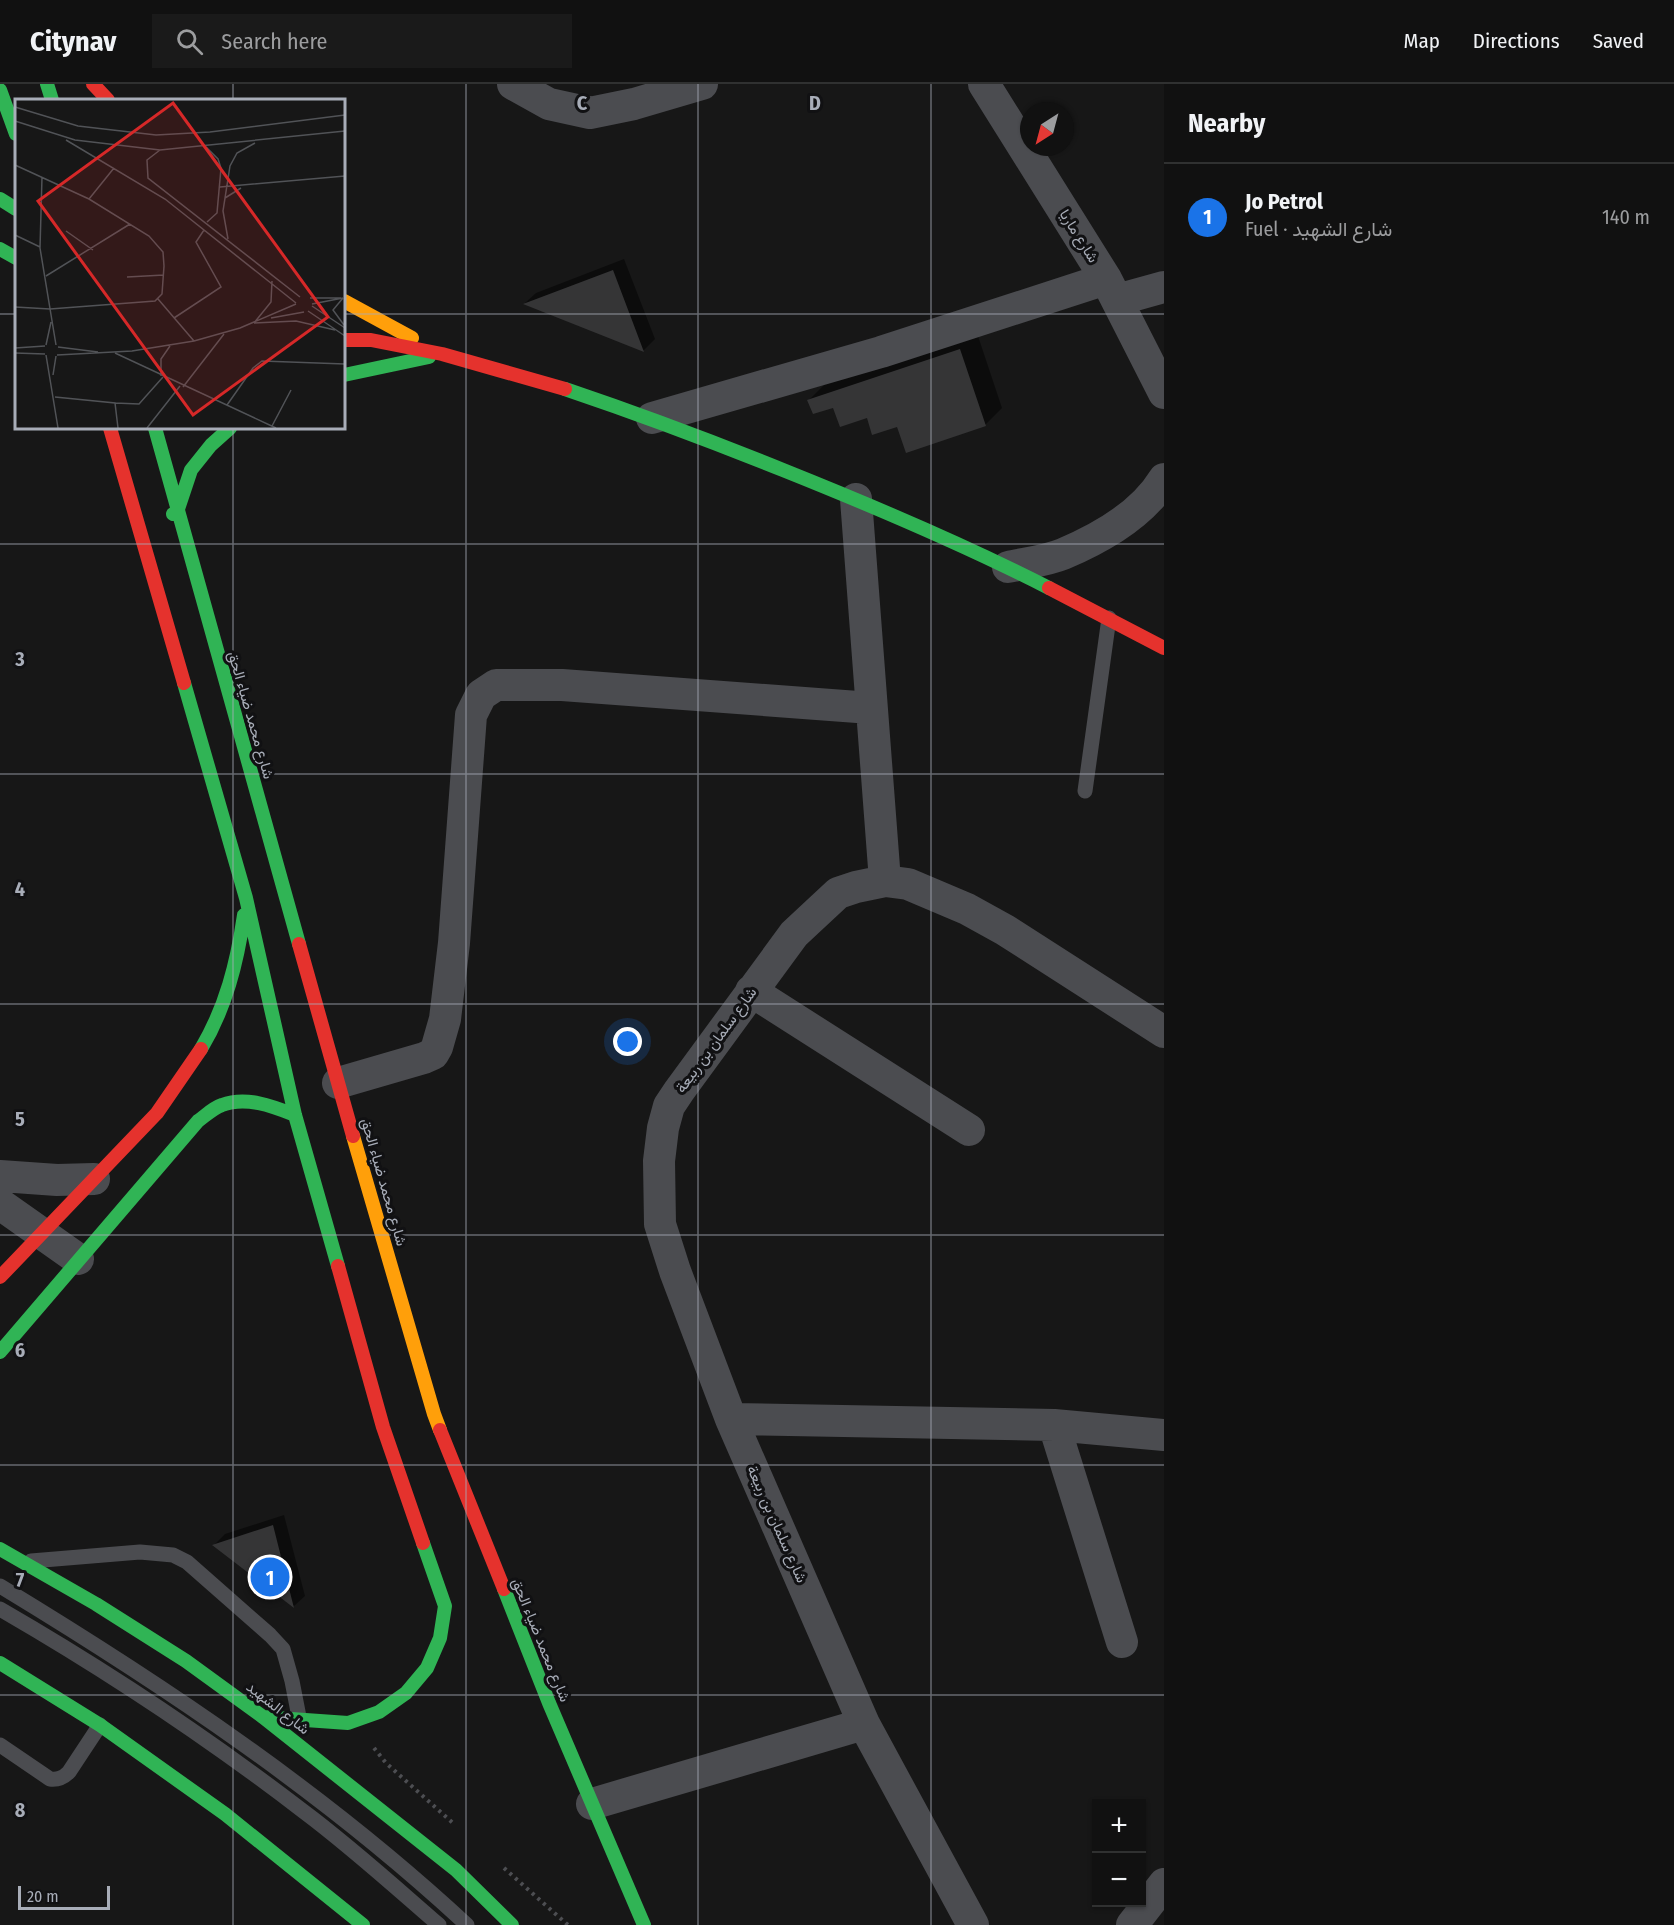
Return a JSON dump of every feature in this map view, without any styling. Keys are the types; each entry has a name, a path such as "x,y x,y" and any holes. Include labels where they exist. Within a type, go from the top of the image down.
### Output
{"main road":[{"path":"47,84 52,99"},
{"path":"93,84 107,99"},
{"path":"0,90 15,131"},
{"path":"0,199 15,208"},
{"path":"0,249 15,257"},
{"path":"345,302 442,354"},
{"path":"351,324 371,340"},
{"path":"345,340 371,340 442,354 544,382 652,418 856,499 1008,567 1164,648"},
{"path":"345,375 442,354"},
{"path":"110,429 148,522 246,898 295,1115 388,1426 445,1606 440,1638 427,1668 406,1693 379,1712 348,1723 263,1717"},
{"name":"شارع محمد ضياء الحق","path":"155,429 429,1416 644,1925"},
{"path":"148,522 177,512 191,470 211,445 229,429"},
{"path":"0,1277 157,1113 214,1028 229,989 237,959 246,898"},
{"path":"0,1352 198,1121 221,1106 247,1101 272,1106 295,1115"},
{"name":"شارع الشهيد","path":"0,1549 96,1604 186,1661 263,1717 456,1870 512,1925"},
{"path":"0,1664 100,1725 225,1814 363,1925"}],"street":[{"path":"513,84 549,104 590,113 634,104 702,84"},
{"name":"شارع ماريا","path":"984,84 1112,290 1164,393"},
{"path":"652,418 881,352 1112,290 1164,286"},
{"path":"1008,567 1062,554 1112,529 1157,491 1164,479"},
{"path":"856,499 885,881"},
{"path":"338,1083 424,1058 433,1054 437,1047 445,1019 454,944 471,715 481,695 496,685 562,685 871,708"},
{"name":"شارع سلمان بن ربيعة","path":"973,1925 864,1724 731,1419 675,1271 660,1224 659,1161 663,1128 669,1106 679,1090 794,934 838,893 856,886 885,881 908,884 967,909 1005,930 1164,1032"},
{"path":"751,991 969,1130"},
{"path":"0,1176 57,1180 94,1179"},
{"path":"0,1204 78,1259"},
{"path":"731,1419 1054,1425 1164,1434"},
{"path":"1054,1425 1122,1642"},
{"path":"592,1803 864,1724"},
{"path":"1132,1925 1164,1884"}],"lane":[{"path":"1085,791 1108,618"},
{"path":"22,1562 140,1552 173,1555 187,1562 283,1649 300,1719 300,1746"},
{"path":"0,1586 118,1659 234,1738 377,1846 468,1925"},
{"path":"0,1609 116,1681 211,1744 285,1797 381,1874 439,1925"},
{"path":"0,1745 50,1779 57,1780 69,1772 100,1725"}],"path":[{"path":"368,1715 370,1740 376,1754 464,1833"},
{"path":"498,1863 568,1925"}],"building":[{"path":"613,270 644,352 523,304"},
{"path":"960,349 986,426 906,453 897,427 872,435 867,418 840,427 833,408 813,414 807,400"},
{"path":"273,1525 294,1608 212,1545"}],"traffic: fast":[{"path":"47,84 52,99"},
{"path":"0,90 15,131"},
{"path":"0,199 15,208"},
{"path":"0,249 15,257"},
{"path":"345,375 429,357"},
{"path":"565,389 702,438 850,497 951,541 1049,588"},
{"path":"155,429 299,944"},
{"path":"173,514 177,512 191,470 211,445 229,429"},
{"path":"184,683 246,898 295,1115 338,1266"},
{"path":"201,1049 224,1001 238,950 244,915"},
{"path":"0,1352 198,1121 212,1110 231,1102 250,1102 295,1115"},
{"path":"263,1717 348,1723 379,1712 406,1693 427,1668 440,1638 445,1606 423,1543"},
{"path":"0,1549 96,1604 186,1661 263,1717 456,1870 512,1925"},
{"path":"504,1589 549,1703 644,1925"},
{"path":"0,1663 100,1725 225,1814 363,1925"}],"traffic: slow":[{"path":"345,302 412,338"},
{"path":"353,1136 440,1430"}],"traffic: jam":[{"path":"93,84 107,99"},
{"path":"345,340 371,340 442,354 565,389"},
{"path":"110,429 184,683"},
{"path":"1049,588 1164,648"},
{"path":"299,944 353,1136"},
{"path":"0,1277 157,1113 201,1049"},
{"path":"338,1266 383,1427 423,1543"},
{"path":"440,1430 504,1589"}],"place":[{"name":"Jo Petrol","path":"270,1577"}]}
